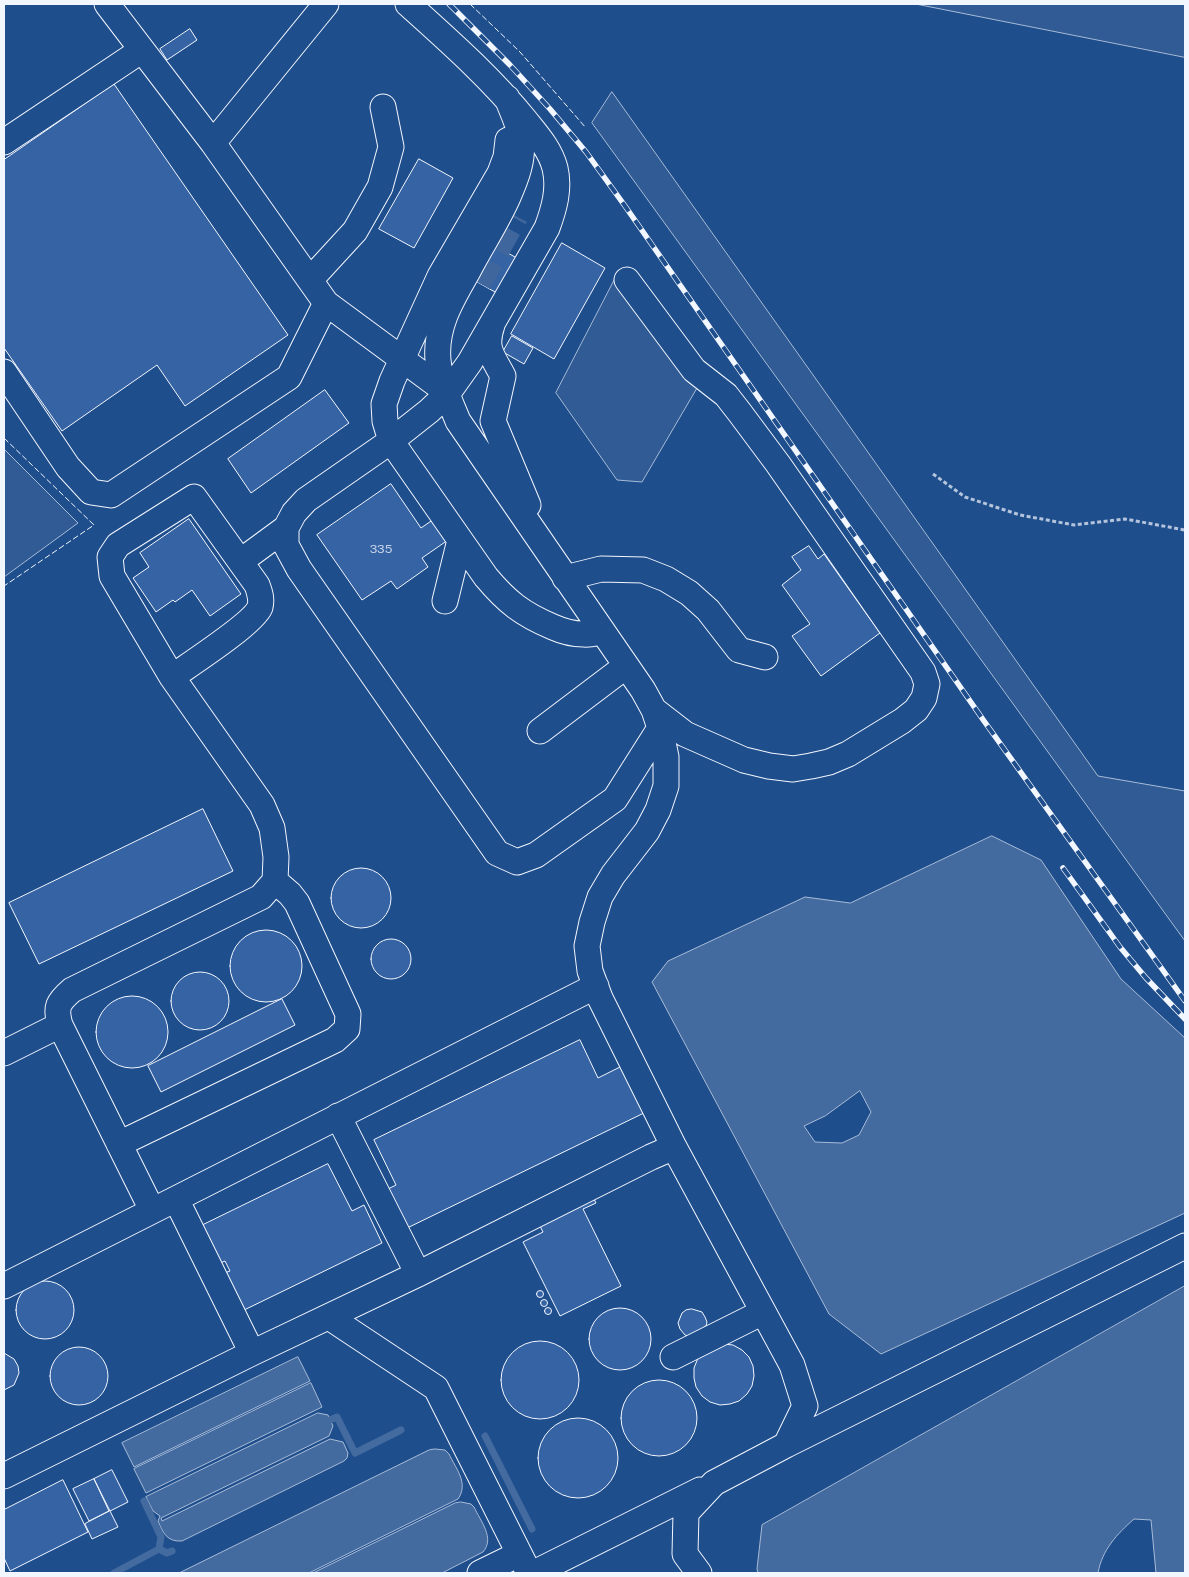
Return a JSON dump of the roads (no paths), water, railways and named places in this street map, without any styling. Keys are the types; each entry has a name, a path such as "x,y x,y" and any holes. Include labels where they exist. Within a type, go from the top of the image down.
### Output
{"lane":[{"path":"107,4 213,143 326,303 448,393"},
{"path":"213,143 326,4"},
{"path":"241,561 286,528 294,513 306,500 391,441 430,411 448,393 470,362 548,228 555,206 557,186 555,169 547,147 507,98 473,63 408,4"},
{"path":"4,142 142,50"},
{"path":"473,63 497,104 505,122 508,140 506,157 500,172 440,276 402,359 384,404 385,421 391,441 486,577 501,595 518,609 536,620 561,630 582,635 602,632"},
{"path":"507,98 528,132 534,160 530,186 516,216"},
{"path":"507,98 521,138 521,159 516,181 504,207 447,308 440,331 438,358 441,379 458,421 643,690 657,719 666,757 666,786 658,810 647,831 613,875 600,897 587,946 590,971 600,998 674,1148 792,1365 805,1406 786,1445"},
{"path":"310,280 355,232 380,187 391,147 383,107"},
{"path":"521,250 536,225 544,203 548,179 547,147"},
{"path":"627,280 694,370 726,395 740,413 918,664 927,684 924,698 916,710 902,721 848,754 829,762 793,769 744,760 685,734 657,719"},
{"path":"448,393 488,288"},
{"path":"4,372 68,467 91,492 111,495 289,377 326,303"},
{"path":"493,322 488,339 490,352 503,376 493,421 548,554"},
{"path":"152,1210 60,1025 56,1012 61,999 72,990 261,897 275,881 276,857 272,828 262,805 172,677 112,576 110,557 118,545 194,497 241,561 257,585 262,598 259,609 249,622 172,677"},
{"path":"286,528 286,545 299,569 497,853 517,862 536,855 615,798 657,719"},
{"path":"445,601 460,540"},
{"path":"565,578 601,569 643,570 666,579 689,592 708,610 739,650 765,657"},
{"path":"540,731 626,666"},
{"path":"119,1144 335,1040 347,1029 348,1014 297,903 275,881"},
{"path":"4,1286 596,986"},
{"path":"4,1053 60,1025"},
{"path":"338,1116 418,1274"},
{"path":"4,1476 252,1353 418,1274 651,1157 674,1148"},
{"path":"176,1199 252,1353"},
{"path":"534,1573 1185,1246"},
{"path":"673,1357 764,1312"},
{"path":"329,1317 436,1388 524,1564 480,1573"},
{"path":"699,1573 685,1554 686,1513 714,1483"}],"waterway":[{"path":"330,1420 337,1417 355,1453 401,1430"},
{"path":"485,1436 532,1529"},
{"path":"114,1573 159,1549 161,1537 144,1501"},
{"path":"159,1549 167,1553 172,1551"}],"tunnel":[{"path":"479,283 516,216"}],"railway":[{"path":"449,4 510,65 586,152 984,721 1185,1001"},
{"path":"1063,868 1120,947 1185,1019"}]}
